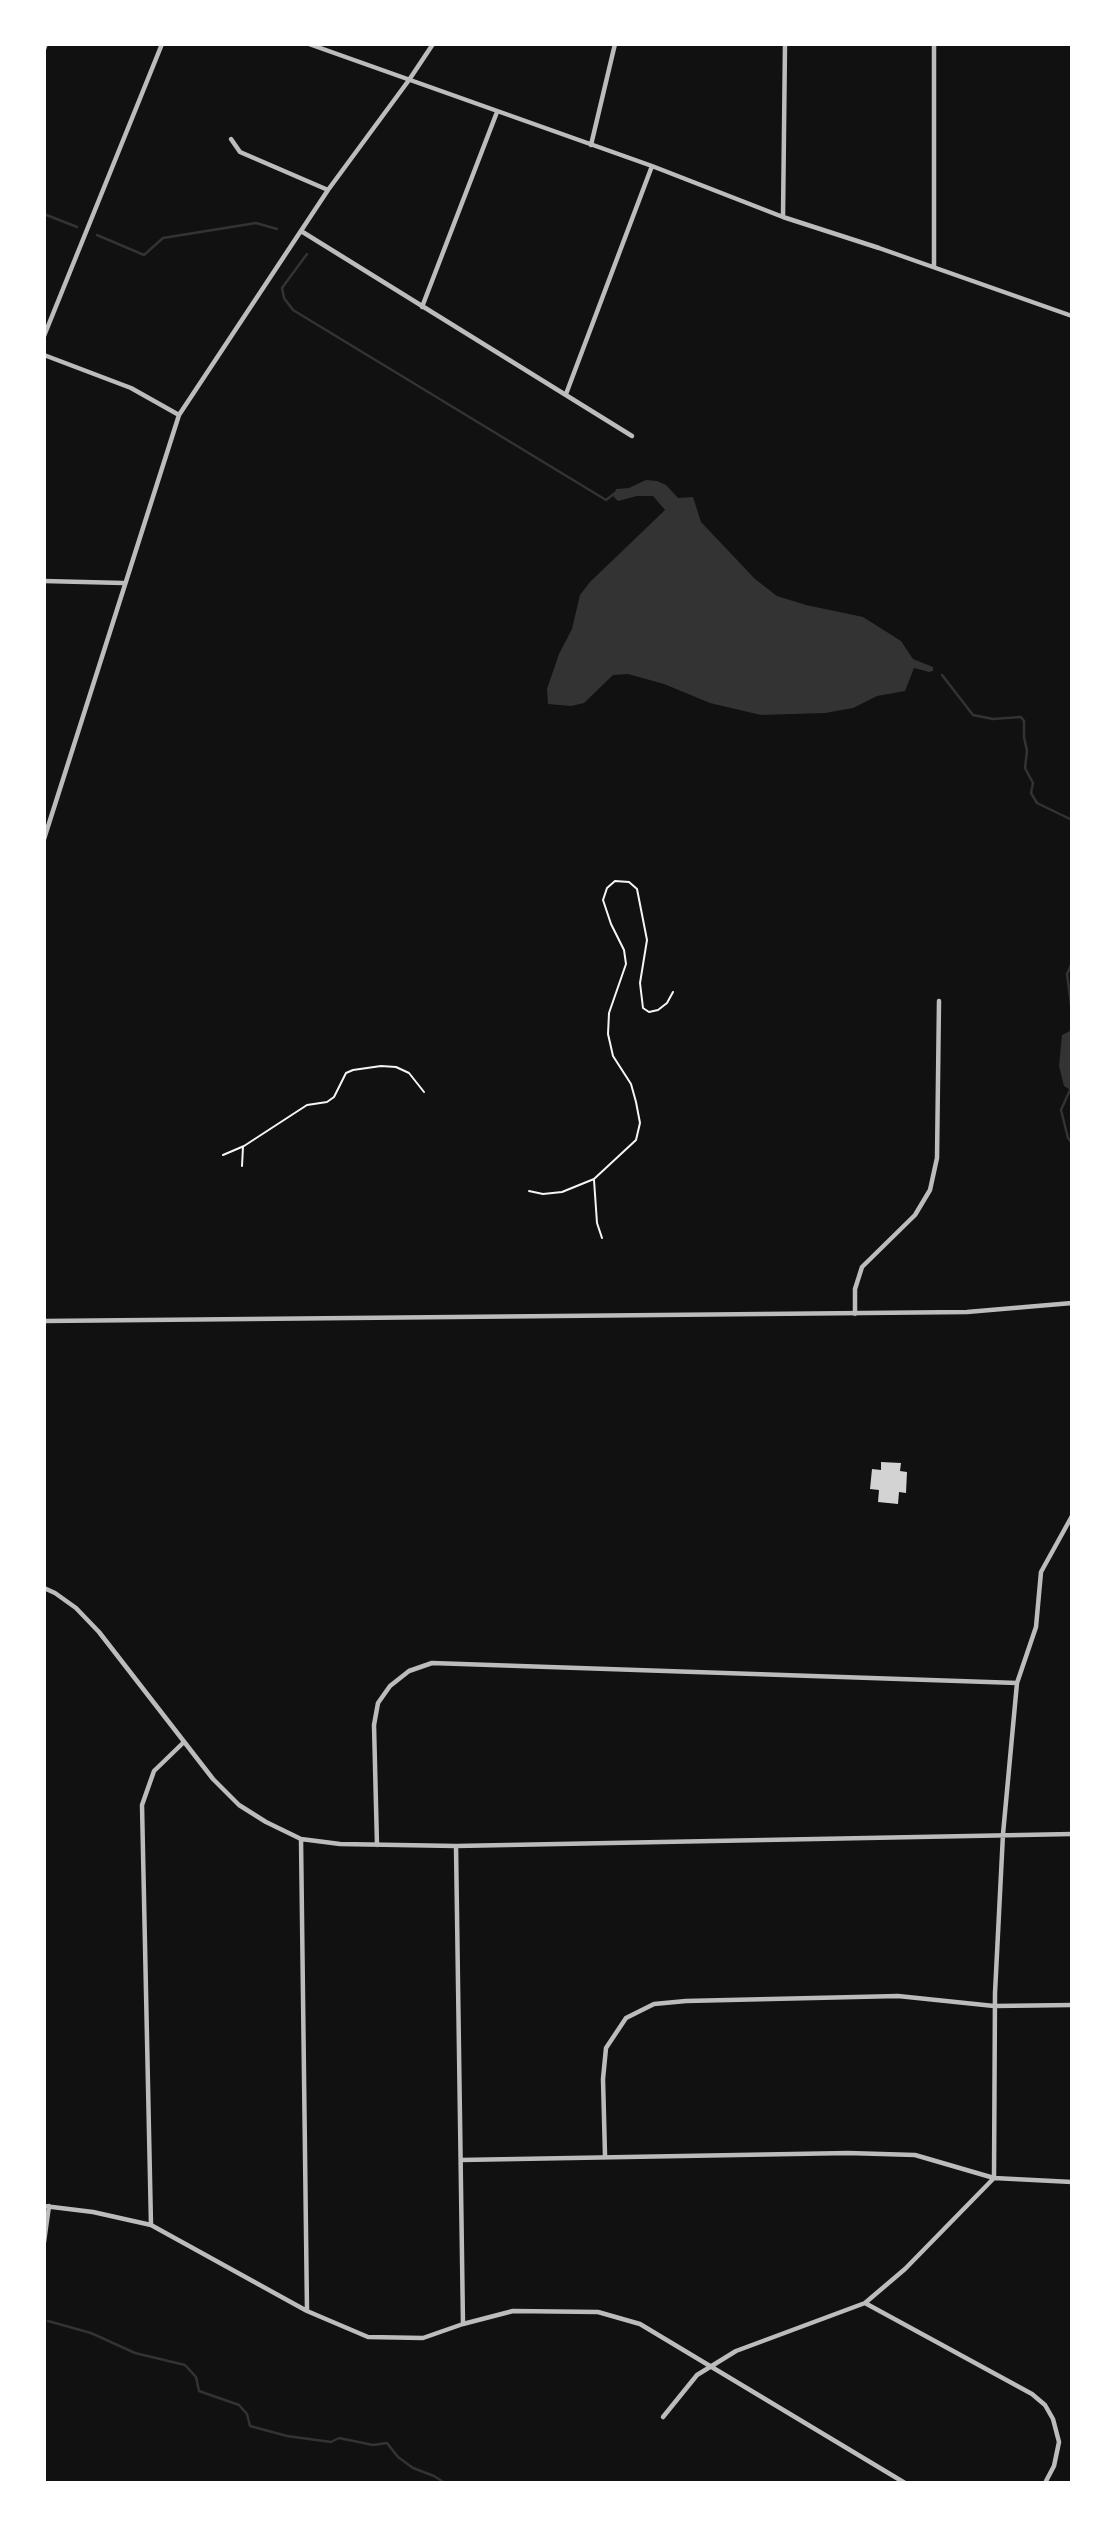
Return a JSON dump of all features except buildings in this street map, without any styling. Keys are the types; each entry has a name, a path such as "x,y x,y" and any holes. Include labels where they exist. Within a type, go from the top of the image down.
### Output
{"street":[{"path":"44,49 46,44"},
{"path":"44,336 162,44"},
{"path":"309,44 652,166 783,217 1072,316"},
{"path":"44,839 179,415 328,190 433,44"},
{"path":"590,145 615,44"},
{"path":"783,217 785,44"},
{"path":"934,44 934,267"},
{"path":"422,307 497,112"},
{"path":"231,139 240,152 328,190"},
{"path":"566,394 652,166"},
{"path":"301,231 632,436"},
{"path":"44,355 131,388 179,415"},
{"path":"44,582 124,583"},
{"path":"855,1314 855,1289 862,1267 915,1215 930,1190 937,1158 939,1001"},
{"path":"44,1321 855,1314 994,1311 1072,1303"},
{"path":"663,2417 697,2375 736,2351 865,2303 905,2269 994,2178 994,2006 1003,1834 1017,1682 1036,1627 1041,1572 1072,1516"},
{"path":"44,1588 76,1608 99,1632 212,1779 239,1805 301,1839 340,1844 456,1846 1072,1834"},
{"path":"377,1845 374,1725 379,1703 390,1686 410,1671 432,1663 1017,1682"},
{"path":"151,2225 142,1805 154,1771 184,1742"},
{"path":"301,1839 307,2311"},
{"path":"456,1846 463,2324"},
{"path":"605,2155 603,2079 606,2048 626,2018 654,2004 898,1996 994,2006 1072,2005"},
{"path":"461,2160 605,2155 915,2155 994,2178 1072,2182"},
{"path":"44,2242 46,2206 93,2212 151,2225 307,2311 368,2337 423,2338 513,2311 598,2312 640,2324 905,2483"},
{"path":"865,2303 1032,2394 1045,2406 1053,2419 1059,2442 1054,2466 1045,2483"}],"path":[{"path":"529,1191 543,1194 562,1192 594,1179 636,1140 639,1123 631,1084 613,1056 608,1034 608,1013 626,964 624,950 603,900 607,888 614,881 628,882 637,889 647,940 640,984 643,1008 649,1012 658,1010 667,1003 673,992"},
{"path":"223,1155 244,1146 307,1105 327,1102 334,1097 346,1073 353,1070 396,1067 409,1073 424,1092"},
{"path":"242,1166 244,1146"},
{"path":"594,1179 597,1223 602,1238"}],"shaded area":[{"path":"646,480 666,485 678,498 693,497 701,522 755,579 777,596 863,617 901,641 913,659 933,667 933,671 914,668 905,691 877,696 853,708 825,713 761,715 710,703 664,684 628,674 613,675 584,703 571,706 548,704 547,689 559,654 572,629 580,595 590,582 665,510 653,496 637,496 618,501 613,496 616,489 629,488"},
{"path":"1072,1030 1072,1091 1064,1086 1059,1066 1062,1035"}],"waterway":[{"path":"44,214 77,227"},
{"path":"97,235 144,255 163,238 256,223 277,229"},
{"path":"307,254 282,288 284,298 293,310 606,500 615,493"},
{"path":"942,675 973,715 993,719 1021,717 1024,721 1027,751 1025,768 1033,783 1031,793 1037,803 1072,820"},
{"path":"1072,963 1067,974 1072,1012"},
{"path":"1070,1090 1061,1110 1068,1138 1072,1143"},
{"path":"48,2321 91,2333 135,2353 185,2365 196,2377 199,2391 239,2405 247,2414 250,2426 287,2436 331,2442 339,2438 373,2445 387,2443 398,2457 413,2468 445,2483"}]}
